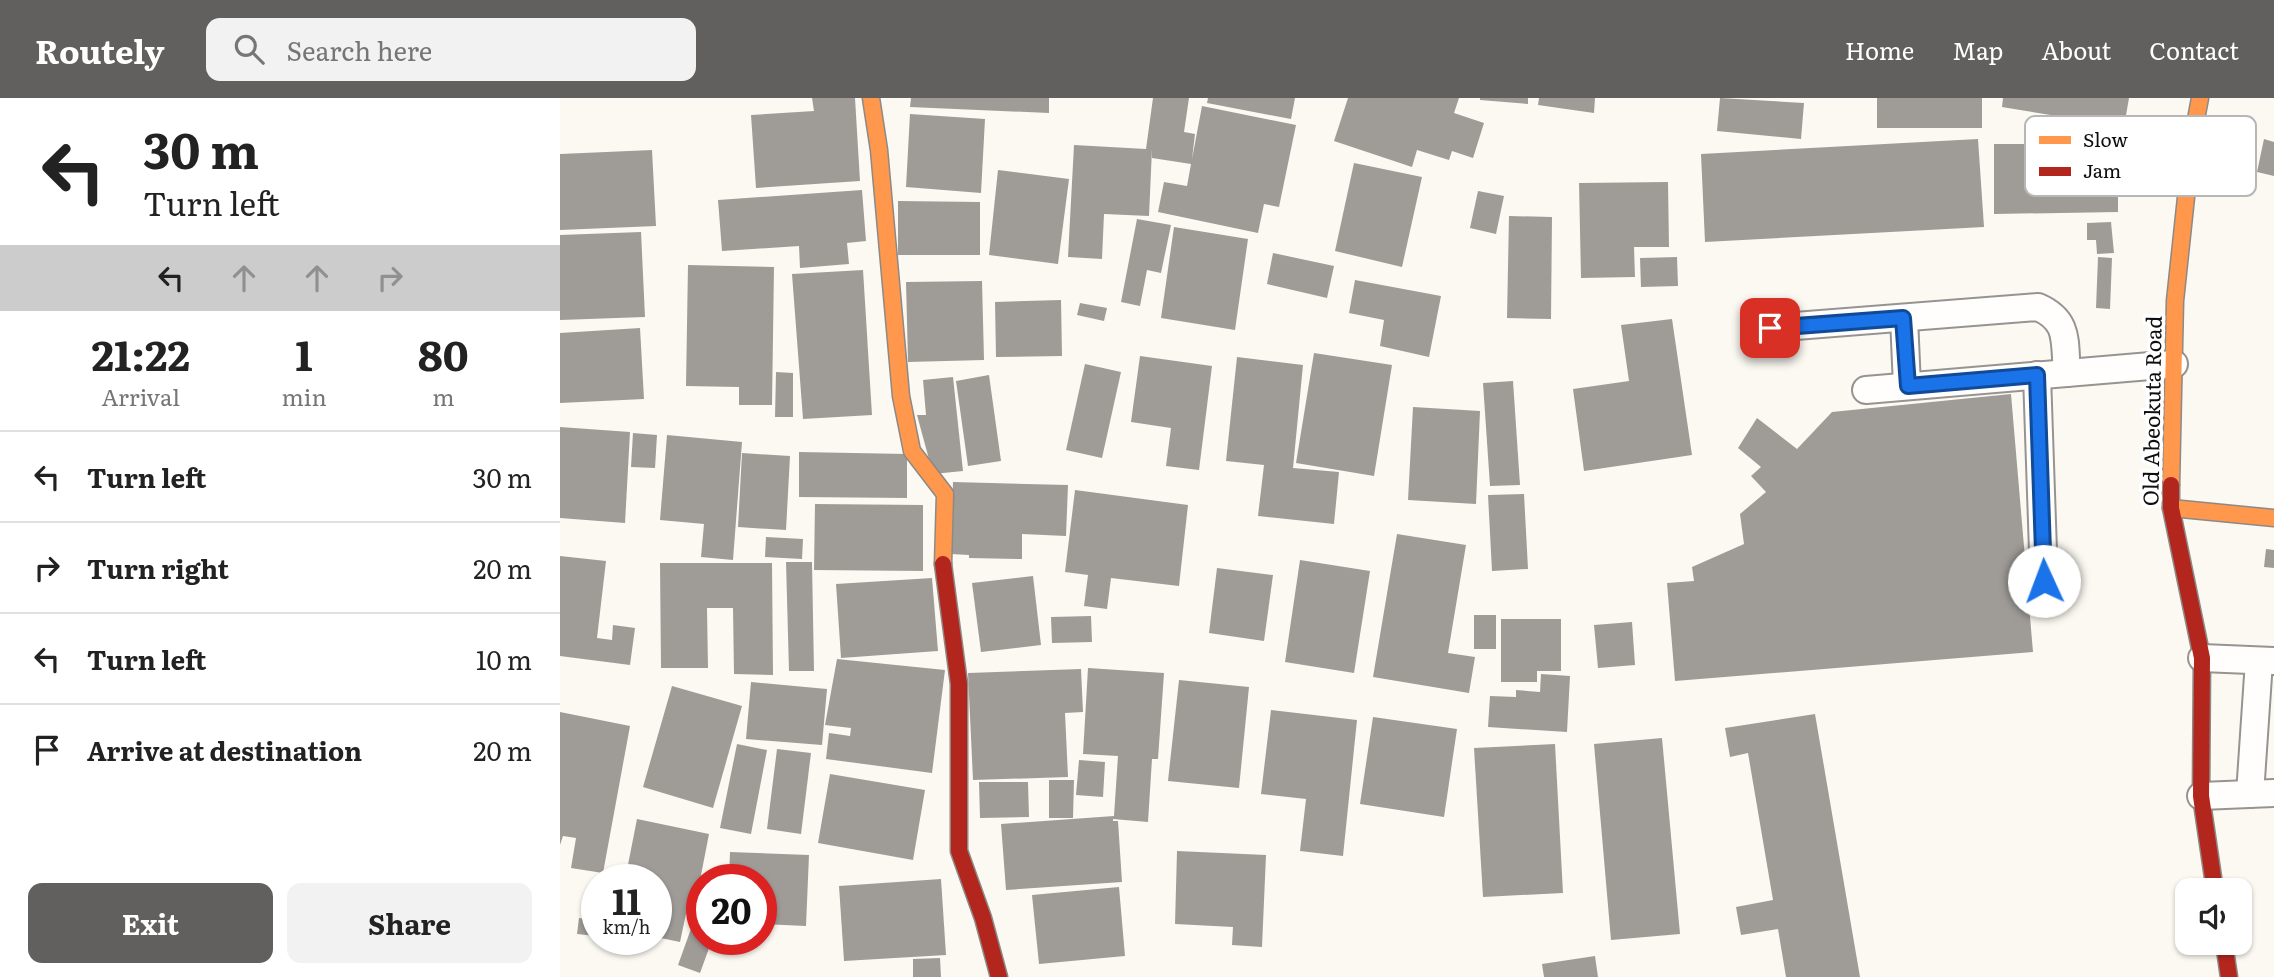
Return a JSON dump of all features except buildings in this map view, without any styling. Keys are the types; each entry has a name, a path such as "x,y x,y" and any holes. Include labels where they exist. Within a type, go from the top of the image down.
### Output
{"main road":[{"path":"871,98 879,150 901,396 912,451 945,494 943,560 959,684 959,851 983,918 999,977"},
{"name":"Old Abeokuta Road","path":"2197,116 2200,98"},
{"name":"Old Abeokuta Road","path":"2186,196 2175,301 2171,508 2202,658 2201,796 2213,878"},
{"path":"2171,508 2274,518"},
{"path":"2226,955 2229,977"}],"lane":[{"path":"1770,328 2038,307 2053,314 2062,325 2067,373"},
{"path":"1903,318 1908,386"},
{"path":"1866,390 2174,364"},
{"path":"2037,375 2044,581"},
{"path":"2201,796 2262,793 2266,661 2202,658"}],"traffic: slow":[{"path":"871,98 879,150 901,396 912,451 945,494 943,564"},
{"path":"2197,116 2200,98"},
{"path":"2171,485 2175,301 2186,196"},
{"path":"2171,508 2274,518"}],"traffic: jam":[{"path":"2171,485 2171,508 2202,658 2201,796 2213,878"},
{"path":"943,564 959,684 959,851 983,918 999,977"},
{"path":"2226,955 2229,977"}],"route":[{"path":"1770,328 1903,318 1908,386 2037,375 2044,581"}]}
